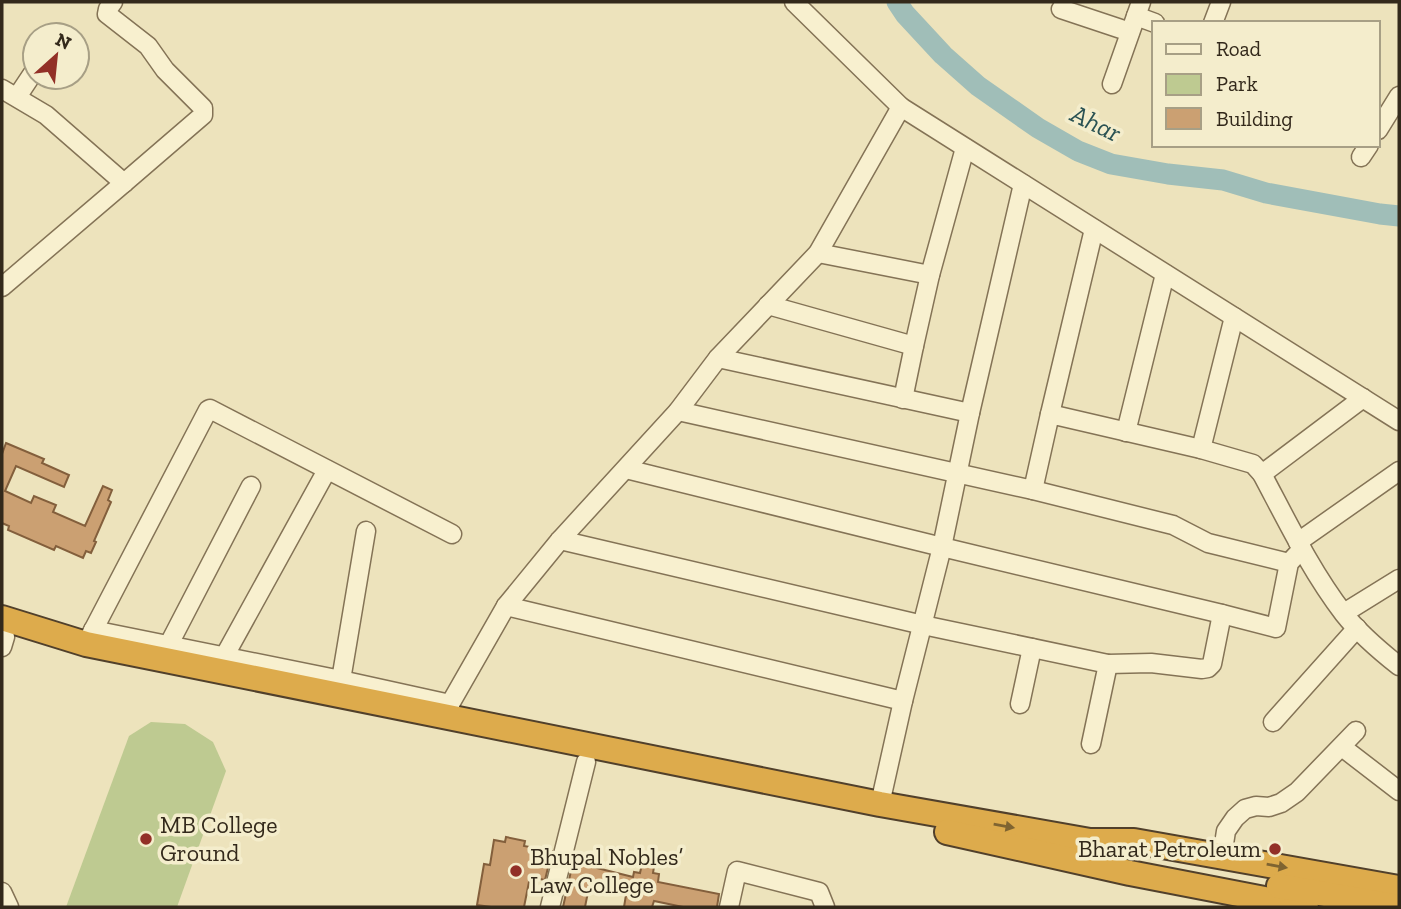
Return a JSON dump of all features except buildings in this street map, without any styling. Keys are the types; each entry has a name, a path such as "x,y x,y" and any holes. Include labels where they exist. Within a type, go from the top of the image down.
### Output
{"highway":[{"path":"3,634 90,637 450,710 588,754"},
{"path":"3,634 81,658 1090,852 1399,907"},
{"path":"1090,852 1134,841 1399,888"},
{"path":"1090,852 1130,873 1306,907"}],"street":[{"path":"2,287 203,115 203,108 165,70 148,46 107,14 113,2"},
{"path":"794,2 901,107 1399,421"},
{"path":"1214,21 1221,2"},
{"path":"1061,9 1136,17 1112,84"},
{"path":"9,93 47,115 124,183"},
{"path":"1380,127 1399,96"},
{"path":"452,534 210,409 90,637 168,646 341,680 450,710 506,606 560,540 678,411 718,358 818,253 901,107"},
{"path":"903,399 930,275 965,148"},
{"path":"878,811 942,547 1023,184"},
{"path":"1033,490 1094,229"},
{"path":"818,253 930,275"},
{"path":"1126,432 1166,274"},
{"path":"768,305 914,346"},
{"path":"1201,449 1234,317"},
{"path":"718,358 970,413"},
{"path":"1262,474 1363,398"},
{"path":"678,411 1033,490 1173,525 1208,543 1289,563"},
{"path":"1050,414 1201,449 1253,464 1262,474 1300,545 1344,613 1399,666"},
{"path":"626,469 1276,628 1289,563 1300,545 1399,471"},
{"path":"223,657 327,470"},
{"path":"168,646 251,486"},
{"path":"341,680 366,531"},
{"path":"560,540 922,625 1108,664 1151,663 1208,668 1212,664 1222,614"},
{"path":"1344,613 1399,579"},
{"path":"506,606 903,701"},
{"path":"1273,722 1357,628"},
{"path":"1020,704 1032,648"},
{"path":"1091,744 1108,664"},
{"path":"1222,857 1226,831 1245,808 1269,807 1297,792 1356,731"},
{"path":"1342,747 1399,791"},
{"path":"550,907 588,754"},
{"path":"729,907 737,872 819,891 825,907"},
{"path":"2,892 9,907"}],"green space":[{"name":"MB College Ground","path":"151,722 185,724 213,742 226,771 177,907 66,907 129,736"}],"waterway":[{"name":"Ahar","path":"897,2 943,55 978,86 1038,128 1078,151 1111,164 1223,180 1266,193 1399,216"}],"place":[{"name":"MB College Ground","path":"146,839"},
{"name":"Bharat Petroleum","path":"1275,849"},
{"name":"Bhupal Nobles’ Law College","path":"516,871"}]}
